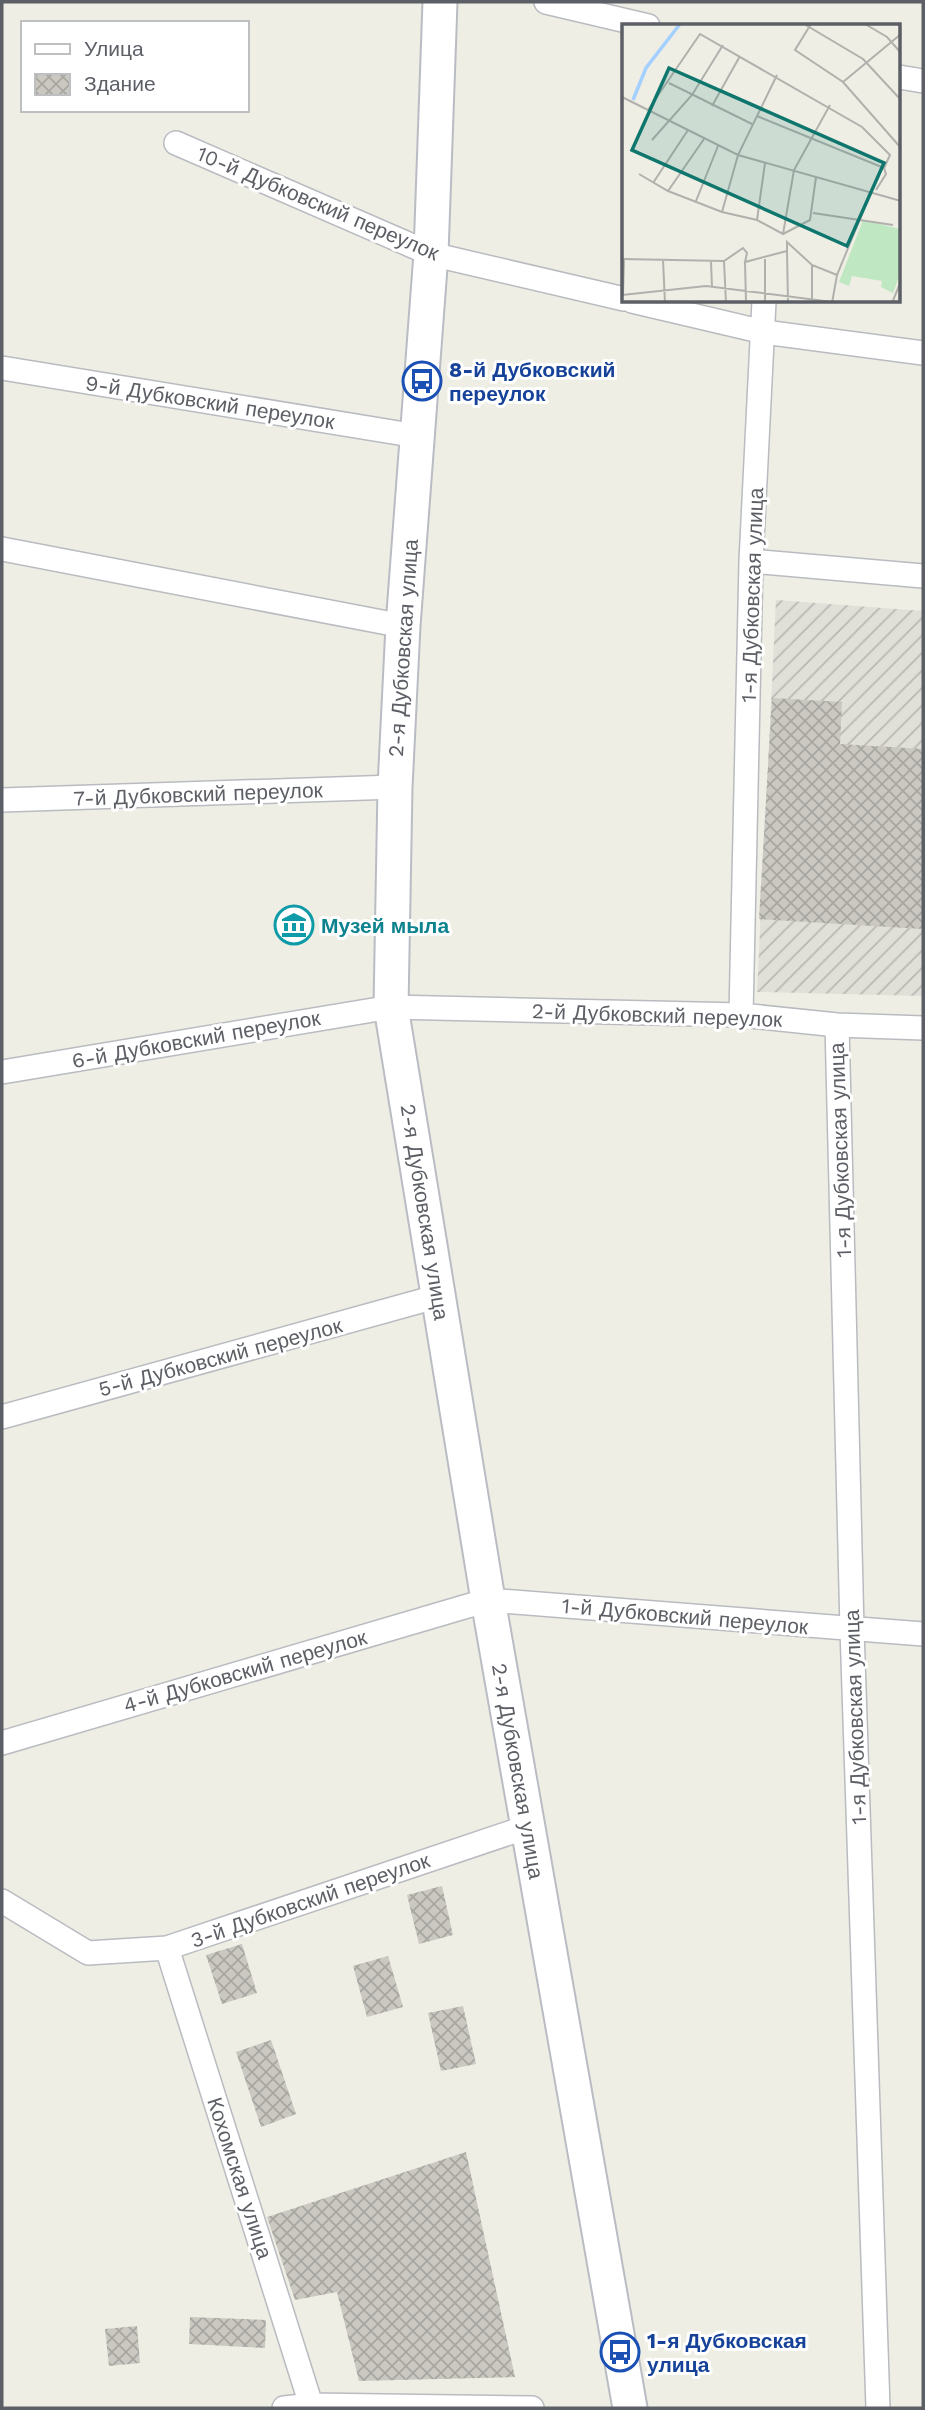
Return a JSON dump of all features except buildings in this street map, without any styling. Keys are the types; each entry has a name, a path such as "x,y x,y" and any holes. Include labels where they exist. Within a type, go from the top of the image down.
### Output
{"main road":[{"name":"2-я Дубковская улица","path":"440,2 431,254 403,626 395,787 391,1007 488,1600 630,2408"}],"street":[{"path":"546,2 640,24"},
{"path":"900,77 923,81"},
{"name":"10-й Дубковский переулок","path":"176,143 431,254 622,299"},
{"path":"641,303 764,332 923,353"},
{"name":"1-я Дубковская улица","path":"741,1016 751,561 764,303"},
{"name":"9-й Дубковский переулок","path":"2,368 418,436"},
{"path":"2,549 403,626"},
{"path":"751,561 923,576"},
{"name":"7-й Дубковский переулок","path":"2,800 395,787"},
{"name":"2-й Дубковский переулок","path":"391,1007 741,1016 836,1025 923,1028"},
{"name":"6-й Дубковский переулок","path":"2,1072 391,1007"},
{"name":"1-я Дубковская улица","path":"836,1025 852,1629 878,2408"},
{"name":"5-й Дубковский переулок","path":"2,1417 439,1296"},
{"name":"1-й Дубковский переулок","path":"488,1600 923,1634"},
{"name":"4-й Дубковский переулок","path":"2,1743 488,1600"},
{"name":"3-й Дубковский переулок","path":"2,1901 88,1952 167,1948 527,1827"},
{"name":"Кохомская улица","path":"167,1948 312,2406"},
{"path":"284,2408 532,2408"}],"shaded area":[{"path":"776,600 923,611 923,996 757,992"}],"place":[{"name":"8-й Дубковский переулок","path":"422,381"},
{"name":"Музей мыла","path":"294,925"},
{"name":"1-я Дубковская улица","path":"620,2352"}]}
